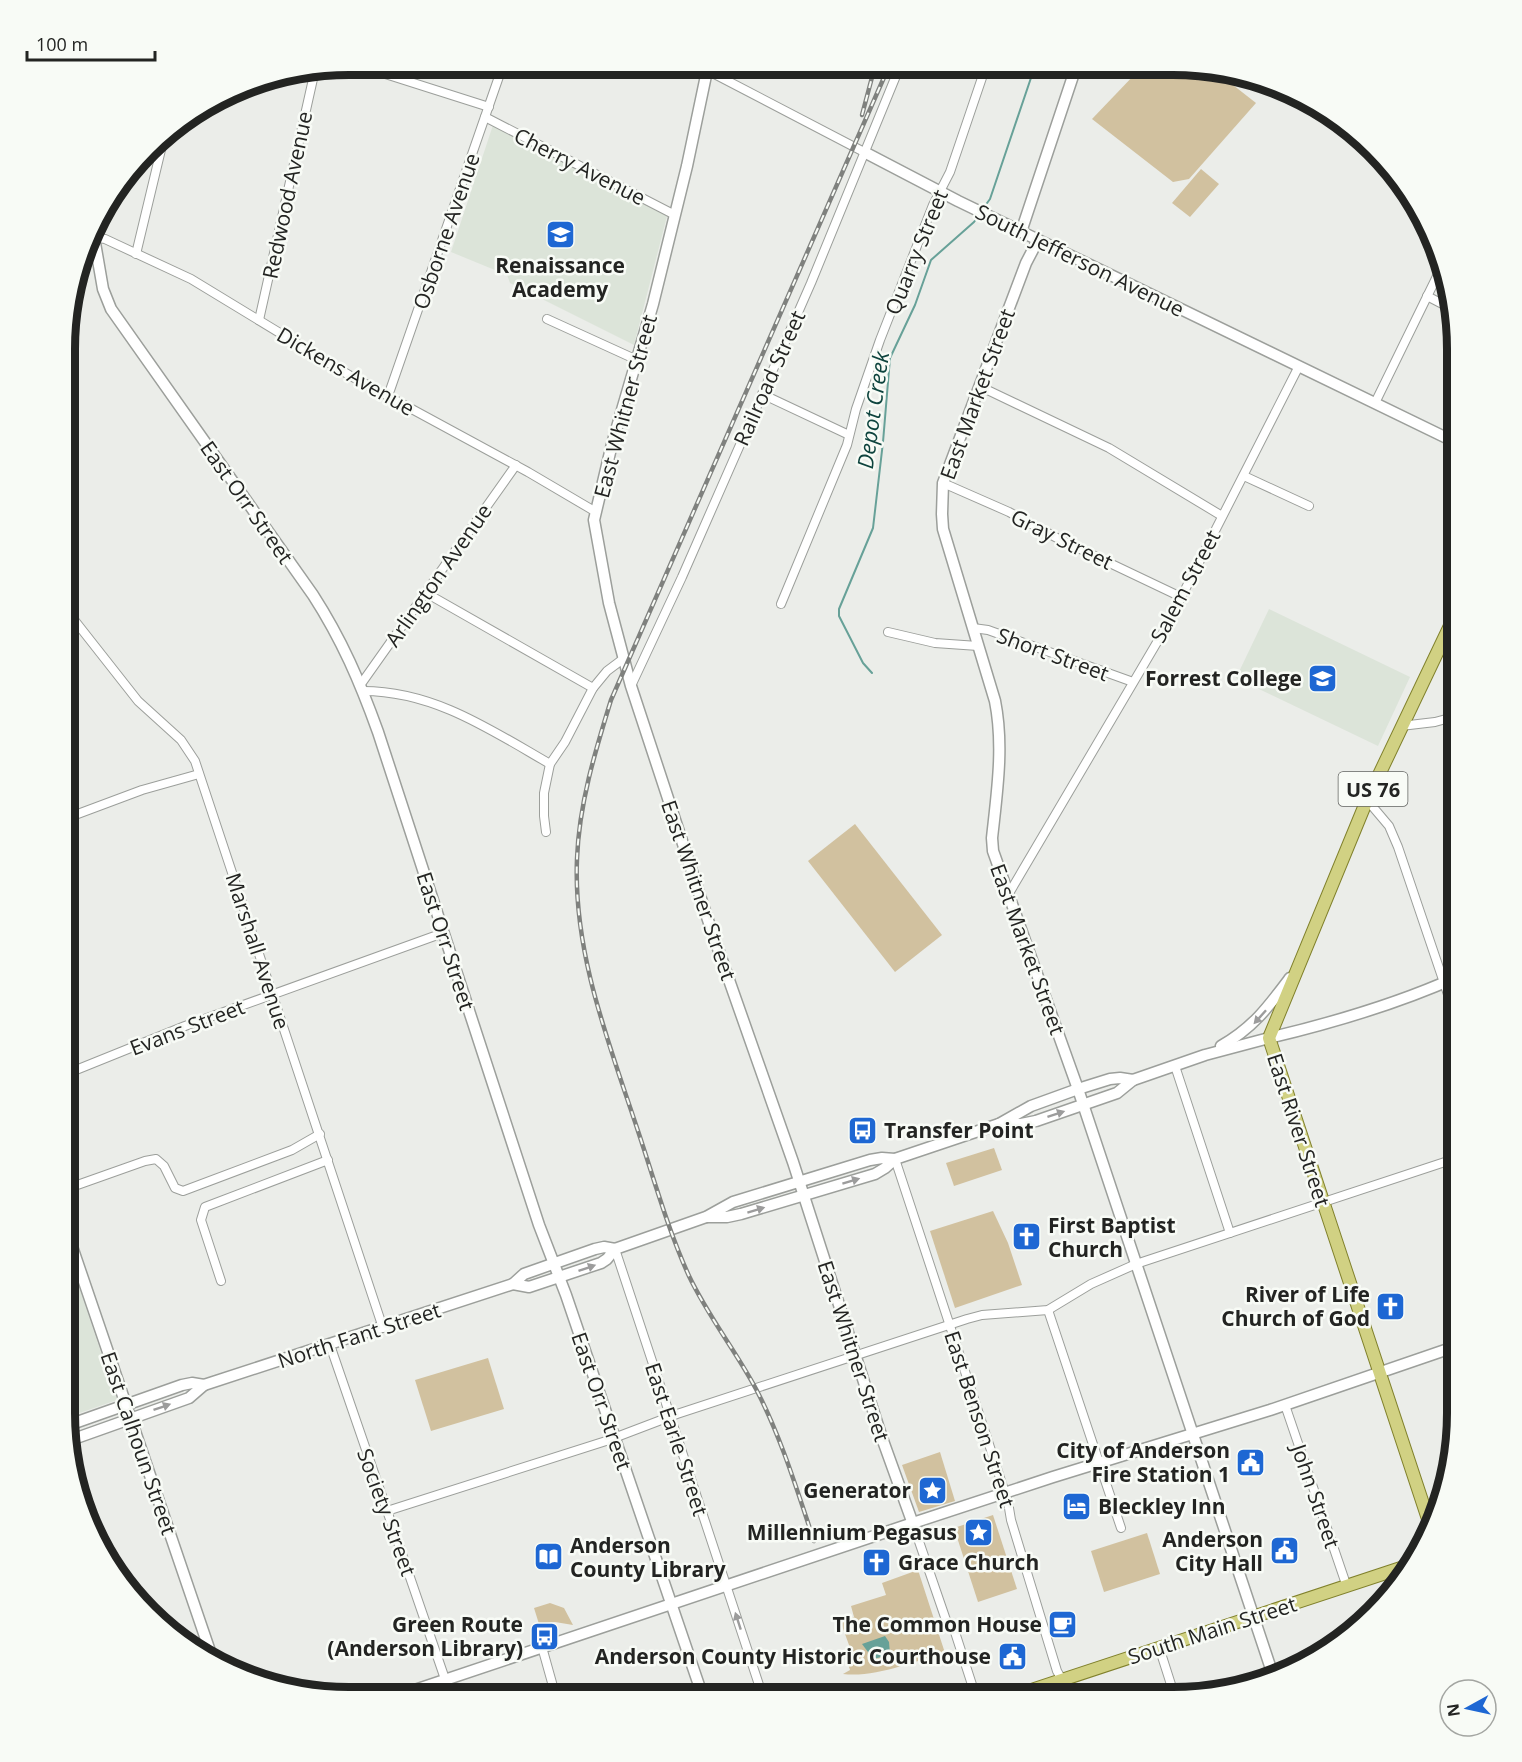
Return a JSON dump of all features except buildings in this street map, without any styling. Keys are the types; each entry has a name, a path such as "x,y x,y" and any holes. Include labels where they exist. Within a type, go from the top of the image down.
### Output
{"main road":[{"name":"East River Street","path":"1427,1516 1269,1038 1367,800 1447,632"},
{"name":"South Main Street","path":"1039,1687 1398,1569"}],"street":[{"path":"391,75 489,107"},
{"name":"Osborne Avenue","path":"388,396 500,75"},
{"name":"East Whitner Street","path":"703,75 687,166 594,520 609,603 631,686 798,1180 882,1438 946,1620 953,1626 973,1687"},
{"name":"South Jefferson Avenue","path":"719,75 980,212 1447,438"},
{"name":"Railroad Street","path":"631,686 762,394 866,153 896,75"},
{"name":"Quarry Street","path":"781,604 847,445 856,409 880,340 950,172 983,75"},
{"path":"1021,232 1073,75"},
{"name":"Redwood Avenue","path":"259,320 313,77"},
{"name":"Cherry Avenue","path":"485,117 675,215"},
{"path":"136,254 161,149"},
{"name":"Dickens Avenue","path":"99,237 191,279 349,375 516,465 596,512"},
{"name":"East Market Street","path":"1038,240 1026,263 943,483 943,529 999,718 1000,749 992,838 996,863 1078,1089 1271,1669"},
{"name":"East Orr Street","path":"95,247 103,290 111,309 313,595 328,619 362,687 553,1264 700,1687"},
{"path":"1375,402 1437,276"},
{"path":"1427,296 1443,305"},
{"path":"547,319 637,360"},
{"name":"Salem Street","path":"1008,895 1181,597 1299,366"},
{"path":"979,386 1109,448 1222,516"},
{"path":"762,394 849,435"},
{"name":"Arlington Avenue","path":"362,687 516,465"},
{"path":"1244,476 1309,506"},
{"name":"Gray Street","path":"943,483 1181,597"},
{"path":"426,593 593,688"},
{"name":"Marshall Avenue","path":"75,621 138,701 182,740 195,761 383,1328"},
{"name":"Short Street","path":"973,628 988,630 1133,682"},
{"name":"Short Street","path":"888,632 935,643 978,646"},
{"path":"546,832 544,793 550,764 565,742 593,688 607,670 623,659"},
{"path":"362,687 437,703 470,718 550,764"},
{"path":"1401,726 1447,719"},
{"path":"75,815 142,790 200,774"},
{"path":"1367,800 1389,826 1398,846 1447,993"},
{"name":"Evans Street","path":"75,1070 185,1026 443,933"},
{"path":"1205,1055 1250,1027 1296,970"},
{"path":"999,1124 1036,1121 1117,1094 1133,1080 1205,1055 1325,1023 1447,982"},
{"path":"1176,1066 1230,1233"},
{"path":"895,1159 999,1124 1031,1106 1078,1089 1110,1079 1133,1080"},
{"path":"75,1186 145,1161 156,1160 164,1166 175,1188 183,1191 291,1150 320,1134"},
{"name":"North Fant Street","path":"76,1438 189,1398 204,1385 513,1284 524,1274 595,1249 604,1247 615,1249 706,1217 733,1202 798,1180 870,1160 895,1159"},
{"name":"North Fant Street","path":"706,1217 741,1214 875,1174 895,1159"},
{"name":"East Benson Street","path":"895,1159 1005,1493 1014,1532 1057,1671 1066,1687"},
{"path":"221,1281 201,1220 205,1207 328,1160"},
{"path":"387,1511 606,1442 670,1416 950,1324 982,1315 1048,1310 1091,1284 1136,1264 1447,1161"},
{"name":"North Fant Street","path":"513,1284 530,1287 600,1263 607,1259 615,1249"},
{"name":"East Earle Street","path":"615,1249 760,1687"},
{"name":"East Calhoun Street","path":"75,1255 209,1648"},
{"path":"1048,1310 1121,1528"},
{"name":"Society Street","path":"330,1345 444,1679"},
{"path":"422,1687 1005,1493 1286,1405 1447,1349"},
{"name":"North Fant Street","path":"76,1423 182,1385 192,1383 204,1385"},
{"name":"John Street","path":"1286,1405 1347,1587"},
{"path":"542,1647 553,1687"},
{"path":"1159,1647 1172,1687"}],"shaded area":[{"path":"1134,75 1191,76 1227,80 1256,103 1189,179 1173,182 1092,119"},
{"name":"Renaissance Academy","path":"493,125 667,216 634,345 510,283 507,275 451,252"},
{"path":"1201,169 1219,184 1190,217 1172,203"},
{"name":"Forrest College","path":"1269,609 1410,677 1378,746 1236,678"},
{"path":"855,824 942,935 895,972 808,861"},
{"path":"994,1148 1002,1170 954,1186 946,1163"},
{"path":"993,1211 1008,1243 1022,1285 955,1308 930,1231"},
{"path":"75,1276 117,1400 75,1415"},
{"path":"488,1358 504,1409 431,1431 415,1380"},
{"path":"940,1452 955,1501 919,1512 902,1465"},
{"path":"993,1515 1017,1589 978,1602 954,1528"},
{"path":"1147,1533 1160,1574 1104,1592 1091,1551"},
{"path":"918,1570 945,1653 868,1674 843,1674 850,1670 848,1664 853,1656 841,1623 854,1617 851,1606 886,1595 882,1583"},
{"path":"550,1603 564,1608 573,1625 555,1622 539,1624 534,1608"}],"water":[{"path":"885,1636 889,1642 890,1654 868,1661 868,1652 862,1644"}],"waterway":[{"name":"Depot Creek","path":"982,210 990,199 1032,75"},
{"name":"Depot Creek","path":"872,673 863,663 839,616 839,609 873,528 890,358 915,305 931,260 979,215"}],"railway":[{"path":"862,115 873,75"},
{"path":"814,1541 788,1464 765,1407 696,1291 668,1223 595,997 581,929 577,894 577,859 584,798 611,700 885,75"}],"place":[{"name":"Renaissance Academy","path":"560,234"},
{"name":"Forrest College","path":"1323,678"},
{"name":"Transfer Point","path":"863,1130"},
{"name":"First Baptist Church","path":"1027,1237"},
{"name":"River of Life Church of God","path":"1391,1306"},
{"name":"City of Anderson Fire Station 1","path":"1251,1462"},
{"name":"Generator","path":"932,1490"},
{"name":"Bleckley Inn","path":"1077,1506"},
{"name":"Millennium Pegasus","path":"978,1532"},
{"name":"Anderson City Hall","path":"1284,1551"},
{"name":"Anderson County Library","path":"549,1557"},
{"name":"Grace Church","path":"877,1562"},
{"name":"The Common House","path":"1063,1624"},
{"name":"Green Route (Anderson Library)","path":"544,1636"},
{"name":"Anderson County Historic Courthouse","path":"1012,1656"}]}
